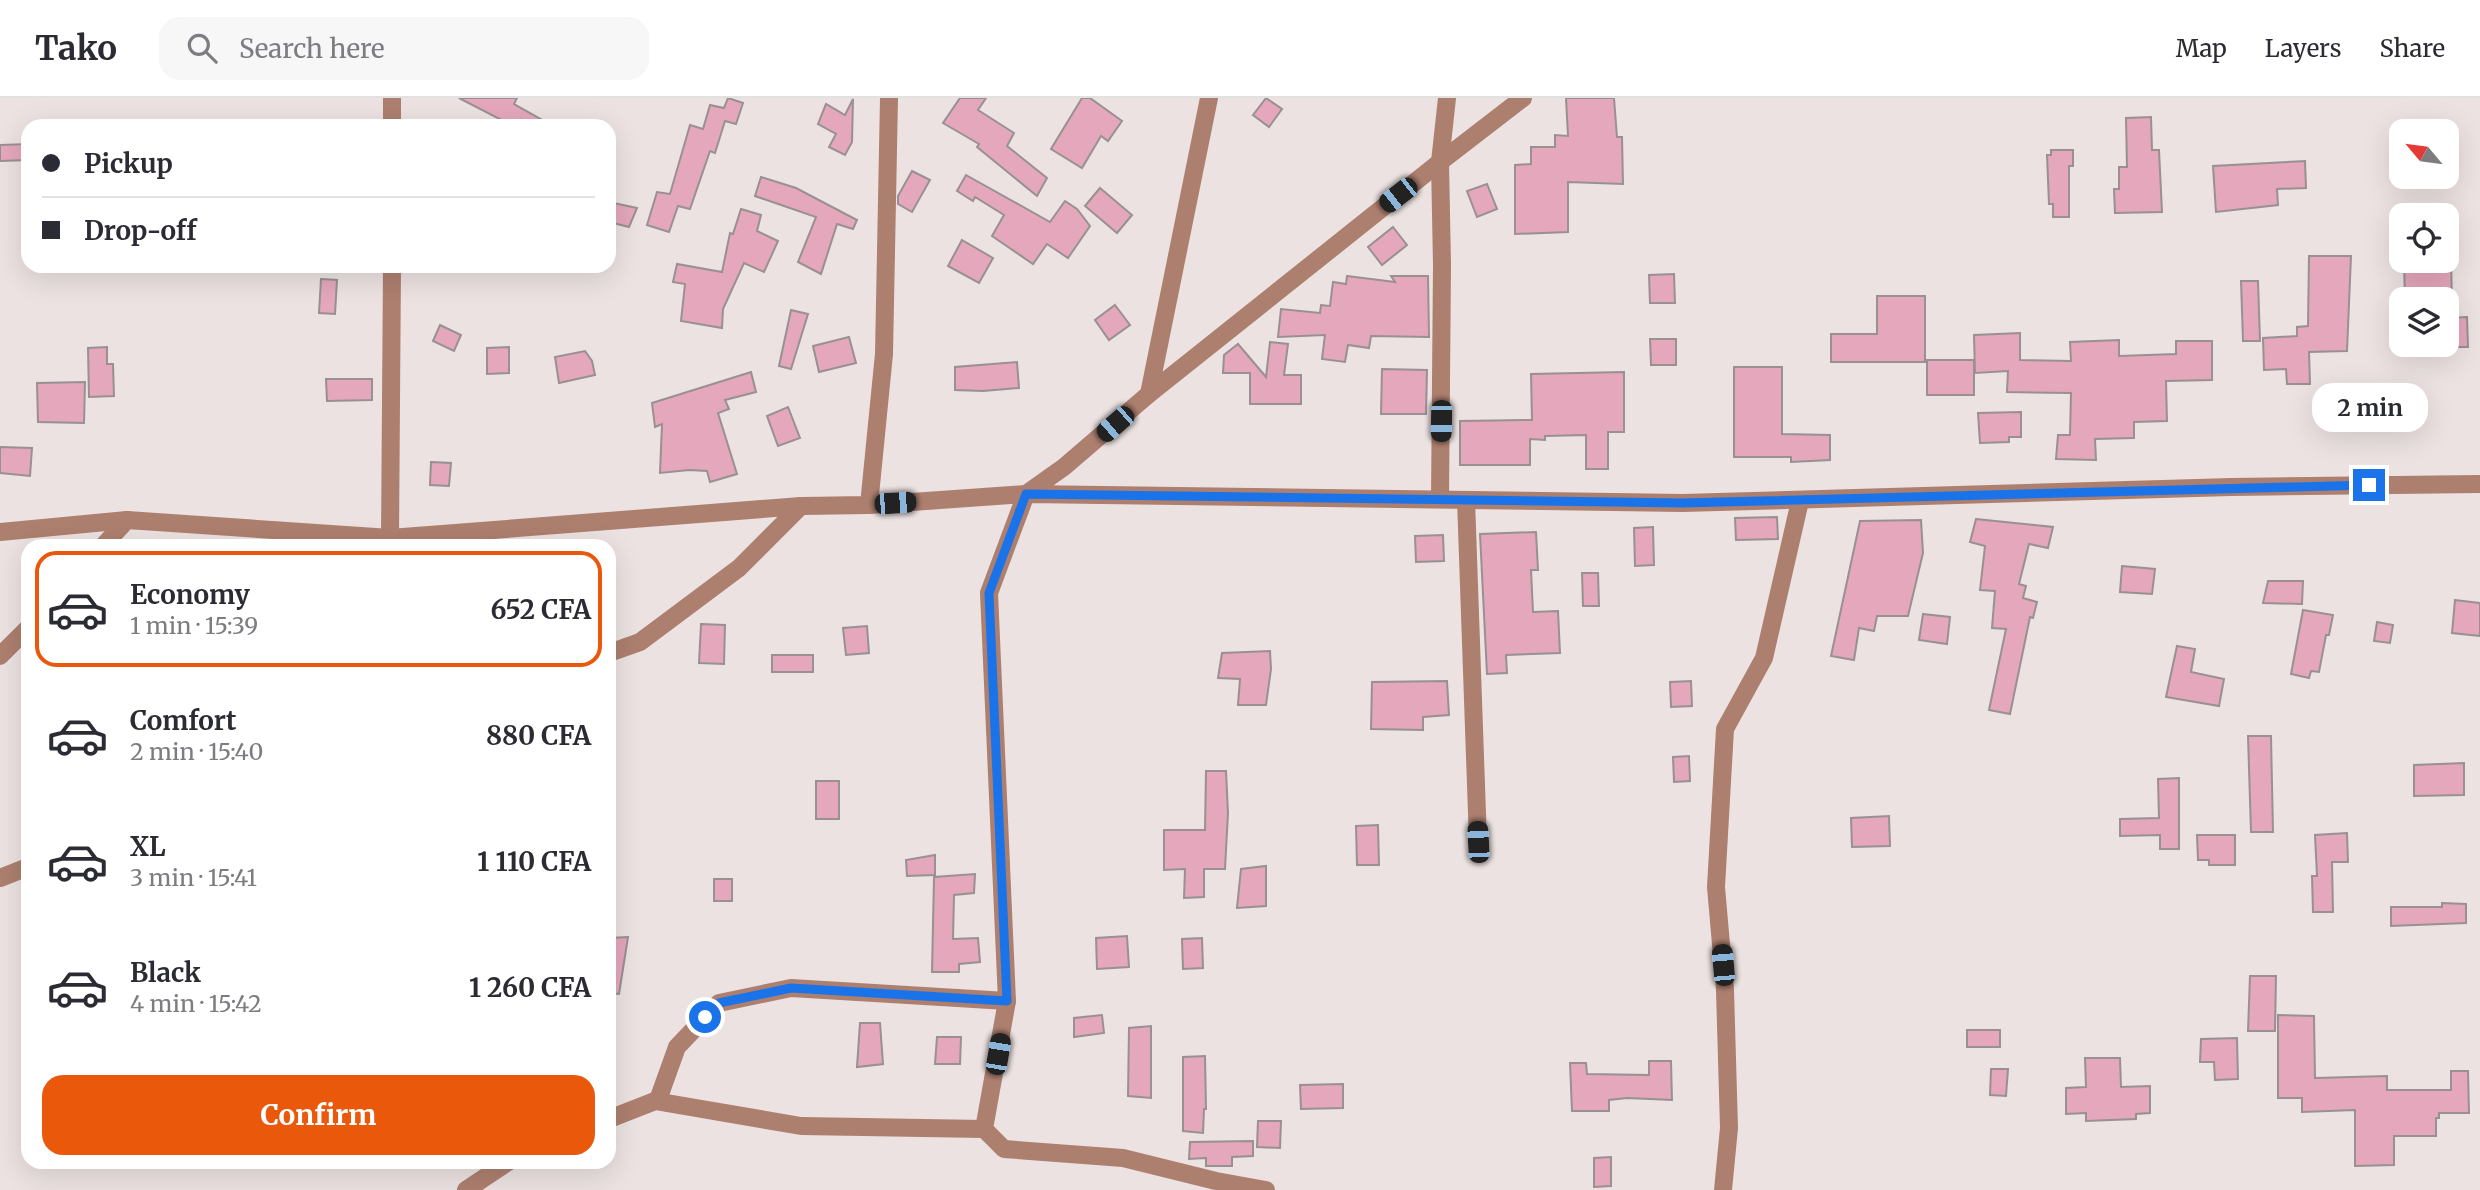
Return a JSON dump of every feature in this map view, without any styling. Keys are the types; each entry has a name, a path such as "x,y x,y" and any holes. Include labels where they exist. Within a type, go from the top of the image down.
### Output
{"street":[{"path":"392,98 392,119"},
{"path":"869,505 884,354 889,98"},
{"path":"1149,394 1209,98"},
{"path":"1440,499 1440,162 1447,98"},
{"path":"984,1129 1007,1001 989,593 1026,494 1064,467 1149,394 1523,98"},
{"path":"390,538 392,273"},
{"path":"0,532 127,520 390,538 801,506 869,505 1026,494 1683,503 2231,487 2480,484"},
{"path":"1466,500 1478,842"},
{"path":"1723,1190 1729,1128 1725,990 1716,887 1725,729 1764,658 1800,501"},
{"path":"616,651 640,642 739,568 801,506"},
{"path":"109,539 127,520"},
{"path":"0,656 21,635"},
{"path":"0,878 21,870"},
{"path":"658,1100 677,1047 719,1003 791,988 1007,1001"},
{"path":"616,1116 654,1101 801,1126 984,1129 1004,1149 1123,1158 1216,1181 1266,1190"},
{"path":"466,1190 498,1169"}],"building":[{"path":"459,98 517,98 514,104 541,119 500,119"},
{"path":"728,98 743,103 736,124 725,121 715,153 710,151 690,209 678,206 669,232 647,225 657,192 670,194 690,125 703,129 710,105 724,108"},
{"path":"960,98 986,98 978,110 1014,133 1007,146 1047,178 1037,196 977,147 979,144 943,123"},
{"path":"1082,98 1090,98 1122,121 1108,141 1101,136 1082,168 1051,149"},
{"path":"1266,98 1282,109 1269,127 1253,115"},
{"path":"1566,98 1614,98 1617,137 1622,137 1623,184 1568,182 1568,232 1515,234 1515,165 1531,164 1531,147 1555,147 1555,135 1568,136"},
{"path":"853,99 852,142 845,155 829,147 836,134 818,124 826,104 845,115"},
{"path":"2151,117 2152,150 2159,150 2162,212 2115,213 2114,189 2119,189 2119,167 2127,167 2126,118"},
{"path":"21,144 21,160 0,161 0,145"},
{"path":"2051,150 2073,150 2073,166 2069,166 2069,217 2053,217 2053,204 2049,204 2047,155 2051,155"},
{"path":"2305,161 2306,188 2277,189 2278,205 2216,212 2213,166"},
{"path":"912,171 930,180 912,212 898,204 898,196"},
{"path":"966,175 1050,222 1065,201 1077,209 1090,226 1068,258 1047,244 1033,264 992,236 1004,215 975,197 973,201 957,191"},
{"path":"761,177 796,188 857,220 853,229 837,224 821,274 798,262 816,217 755,196"},
{"path":"1487,184 1497,209 1477,217 1467,191"},
{"path":"1100,188 1132,215 1117,233 1085,206"},
{"path":"616,204 637,208 629,227 616,224"},
{"path":"741,209 761,215 757,231 778,241 764,272 744,263 723,309 722,328 681,321 685,284 673,282 677,264 722,272 730,233 733,234"},
{"path":"1393,227 1407,245 1382,265 1368,247"},
{"path":"962,240 993,258 979,283 948,266"},
{"path":"2309,256 2351,256 2347,351 2309,352 2310,384 2287,384 2286,369 2264,370 2263,338 2297,336 2297,327 2308,326"},
{"path":"2404,273 2451,273 2452,287 2405,287"},
{"path":"1674,274 1675,303 1650,303 1649,275"},
{"path":"1347,276 1395,282 1391,276 1428,276 1429,337 1371,336 1369,348 1348,345 1345,362 1322,359 1325,335 1278,337 1281,309 1320,313 1321,305 1330,306 1333,282 1346,284"},
{"path":"321,279 337,280 335,314 319,313"},
{"path":"2241,281 2258,281 2260,341 2243,341"},
{"path":"1877,296 1925,296 1925,362 1831,362 1831,334 1877,334"},
{"path":"1115,305 1130,325 1109,340 1095,320"},
{"path":"791,310 808,314 791,369 779,366"},
{"path":"2459,317 2467,317 2468,347 2459,347"},
{"path":"440,325 461,335 454,351 433,341"},
{"path":"2020,333 2020,360 2071,361 2070,342 2119,340 2119,356 2176,354 2176,341 2212,341 2212,380 2166,381 2167,421 2134,422 2134,438 2095,439 2096,460 2056,459 2058,435 2070,435 2071,393 2007,392 2008,371 1975,373 1974,335"},
{"path":"849,337 856,363 819,372 813,346"},
{"path":"1650,339 1676,339 1676,365 1651,365"},
{"path":"1270,342 1288,344 1284,375 1301,375 1301,404 1250,404 1250,373 1223,373 1224,355 1238,344 1266,377"},
{"path":"107,347 107,364 113,364 114,396 89,397 88,348"},
{"path":"509,347 509,373 487,374 487,348"},
{"path":"585,351 592,361 595,375 559,383 555,357"},
{"path":"1927,360 1974,360 1974,395 1927,395"},
{"path":"1017,362 1019,388 955,390 955,367"},
{"path":"1734,367 1782,367 1782,434 1830,435 1830,460 1791,462 1791,457 1734,457"},
{"path":"1382,369 1427,370 1426,414 1381,414"},
{"path":"751,372 756,392 725,400 729,409 718,413 737,474 710,482 707,471 660,473 662,424 655,427 652,403"},
{"path":"1624,372 1624,432 1608,432 1608,469 1586,469 1586,435 1530,439 1530,465 1460,465 1460,421 1532,420 1531,374"},
{"path":"326,379 372,379 372,400 327,401"},
{"path":"85,382 84,423 38,422 37,383"},
{"path":"788,407 800,438 778,446 767,416"},
{"path":"2021,412 2021,437 2009,437 2009,442 1980,443 1978,413"},
{"path":"0,447 32,448 30,476 0,473"},
{"path":"431,462 451,463 449,486 430,485"},
{"path":"1777,517 1778,539 1736,540 1735,518"},
{"path":"1976,519 2053,527 2048,548 2029,544 2019,584 2026,586 2023,598 2037,602 2033,618 2030,617 2010,714 1989,710 2006,629 1992,628 1995,591 1980,590 1985,546 1970,542"},
{"path":"1921,520 1923,553 1908,616 1877,616 1874,631 1859,628 1854,660 1831,656 1860,521"},
{"path":"1653,527 1654,565 1635,566 1634,528"},
{"path":"1536,532 1538,570 1531,570 1533,612 1558,611 1560,653 1506,655 1507,673 1487,674 1480,534"},
{"path":"1443,535 1444,561 1416,562 1415,536"},
{"path":"2122,566 2155,569 2152,594 2120,592"},
{"path":"1582,573 1598,573 1599,606 1583,606"},
{"path":"2268,581 2303,581 2302,604 2263,603"},
{"path":"2455,600 2480,603 2480,636 2452,633"},
{"path":"2303,610 2333,615 2319,672 2311,671 2309,678 2291,674"},
{"path":"1923,614 1950,617 1947,644 1919,640"},
{"path":"2377,622 2393,625 2390,643 2374,641"},
{"path":"701,624 725,625 724,664 699,663"},
{"path":"867,626 869,653 846,655 843,628"},
{"path":"2177,646 2195,649 2191,672 2224,679 2219,706 2166,697"},
{"path":"1270,651 1271,669 1266,705 1238,705 1240,679 1218,678 1222,653"},
{"path":"772,655 813,655 813,672 772,672"},
{"path":"1447,681 1449,715 1423,717 1423,730 1371,729 1372,682"},
{"path":"1691,681 1692,706 1671,707 1670,682"},
{"path":"2248,736 2271,736 2273,832 2251,832"},
{"path":"1689,756 1690,781 1674,782 1673,757"},
{"path":"2464,763 2464,795 2414,796 2414,765"},
{"path":"1206,771 1226,771 1228,813 1225,869 1204,869 1204,897 1184,898 1185,869 1164,870 1164,830 1205,830"},
{"path":"2179,778 2179,849 2160,849 2160,835 2120,836 2120,819 2159,818 2158,779"},
{"path":"816,781 839,781 839,819 816,819"},
{"path":"1889,816 1890,846 1852,847 1851,818"},
{"path":"1378,825 1379,865 1357,865 1356,826"},
{"path":"2347,833 2348,862 2332,862 2333,912 2313,912 2312,876 2317,876 2315,835"},
{"path":"2197,835 2235,835 2235,865 2209,865 2209,860 2198,860"},
{"path":"935,855 935,875 907,876 906,860"},
{"path":"1266,866 1266,906 1237,908 1241,869"},
{"path":"975,874 974,893 954,895 953,939 978,938 980,962 959,964 959,972 932,972 934,877"},
{"path":"714,879 732,879 732,901 714,901"},
{"path":"2442,903 2466,904 2466,923 2391,926 2391,907 2442,907"},
{"path":"1127,936 1129,967 1097,969 1096,938"},
{"path":"628,937 619,994 616,994 616,938"},
{"path":"1202,938 1203,968 1183,969 1182,939"},
{"path":"2250,976 2276,976 2275,1031 2248,1031"},
{"path":"1102,1015 1104,1033 1074,1037 1074,1018"},
{"path":"2278,1015 2314,1016 2315,1078 2387,1076 2387,1090 2451,1090 2451,1071 2468,1071 2469,1113 2439,1113 2439,1118 2436,1118 2436,1136 2394,1136 2394,1165 2355,1166 2355,1110 2302,1112 2302,1098 2278,1098"},
{"path":"860,1023 880,1023 883,1064 857,1067"},
{"path":"1151,1026 1151,1098 1128,1096 1129,1028"},
{"path":"1967,1030 2000,1030 2000,1047 1967,1047"},
{"path":"937,1037 961,1037 960,1064 935,1064"},
{"path":"2237,1038 2238,1079 2215,1080 2214,1062 2200,1062 2201,1039"},
{"path":"1205,1056 1206,1109 1203,1133 1183,1131 1183,1057"},
{"path":"2085,1058 2120,1058 2121,1087 2150,1086 2150,1113 2136,1114 2136,1119 2086,1121 2086,1113 2066,1114 2066,1088 2086,1087"},
{"path":"1649,1061 1671,1061 1672,1100 1627,1098 1609,1100 1609,1111 1572,1111 1570,1063 1586,1063 1587,1074 1649,1075"},
{"path":"1991,1069 2008,1069 2006,1096 1990,1095"},
{"path":"1343,1084 1343,1108 1301,1109 1300,1085"},
{"path":"1258,1121 1281,1121 1280,1148 1257,1147"},
{"path":"1253,1141 1253,1156 1232,1157 1232,1166 1206,1166 1206,1158 1189,1159 1190,1142"},
{"path":"1611,1157 1611,1186 1594,1187 1594,1158"}],"route":[{"path":"705,1017 719,1003 791,988 1007,1001 989,593 1026,494 1683,503 2369,485"}]}
